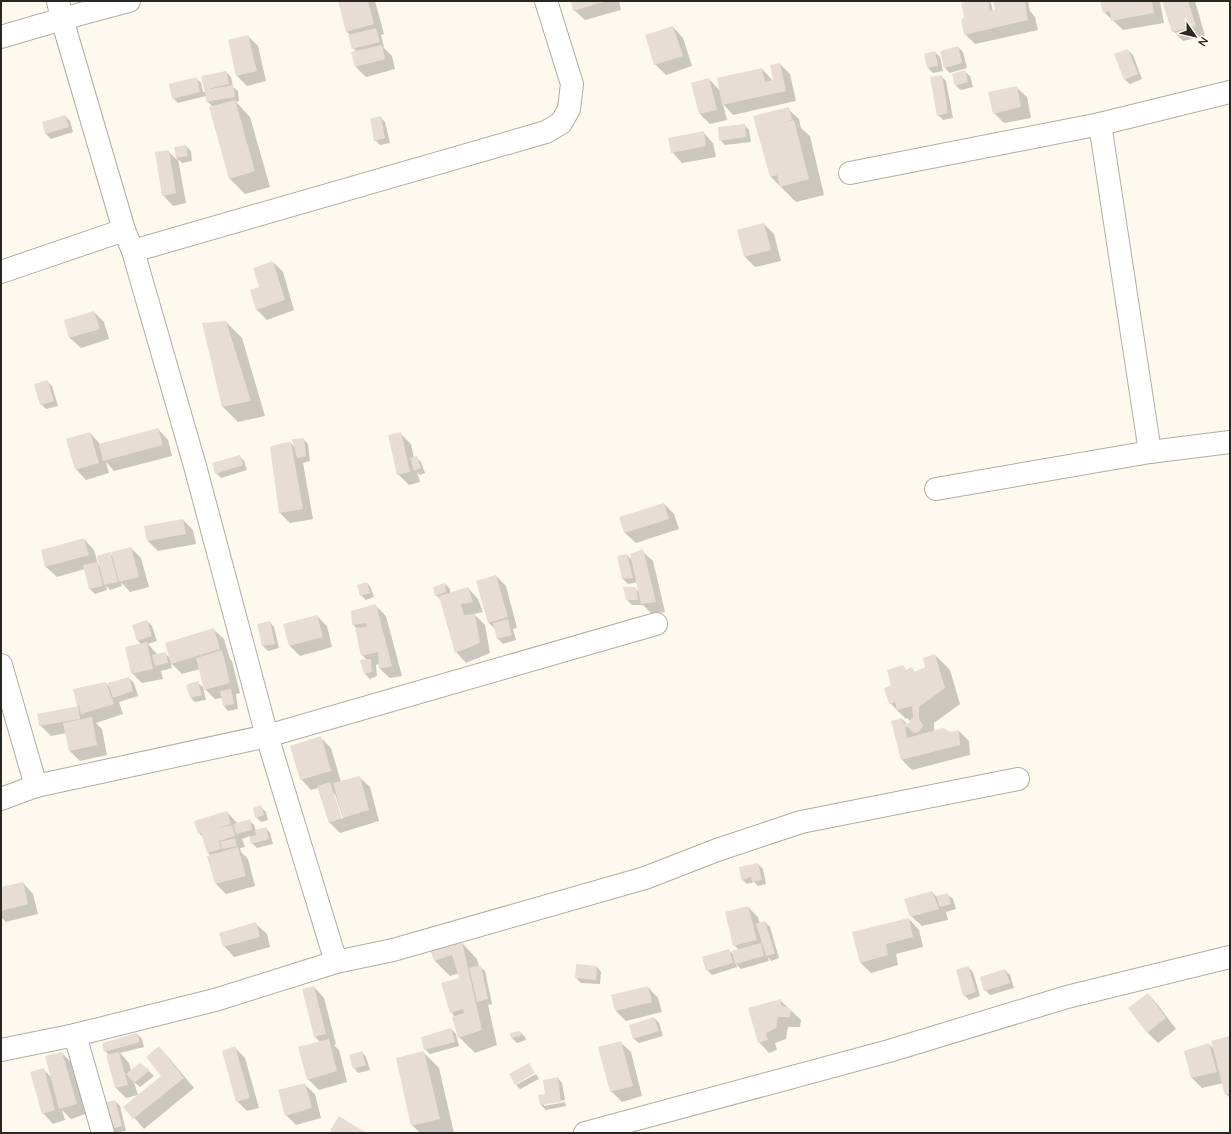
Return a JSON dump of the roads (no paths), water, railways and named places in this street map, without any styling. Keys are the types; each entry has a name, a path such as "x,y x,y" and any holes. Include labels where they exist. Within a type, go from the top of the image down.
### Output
{"street":[{"path":"1,37 60,10 129,1"},
{"path":"133,251 546,132 560,123 569,109 572,84 546,1"},
{"path":"60,10 124,230 133,251 195,466 267,736 336,962"},
{"path":"850,173 1100,124 1230,92"},
{"path":"1100,124 1150,452"},
{"path":"1,272 124,230"},
{"path":"936,488 1150,452 1230,442"},
{"path":"1,799 36,786 267,736 656,624"},
{"path":"1,665 36,786"},
{"path":"1,1050 75,1035 215,1000 336,962 392,950 645,878 717,850 801,822 1018,779"},
{"path":"597,1131 889,1051 1067,997 1230,957"},
{"path":"75,1035 103,1133"}]}
